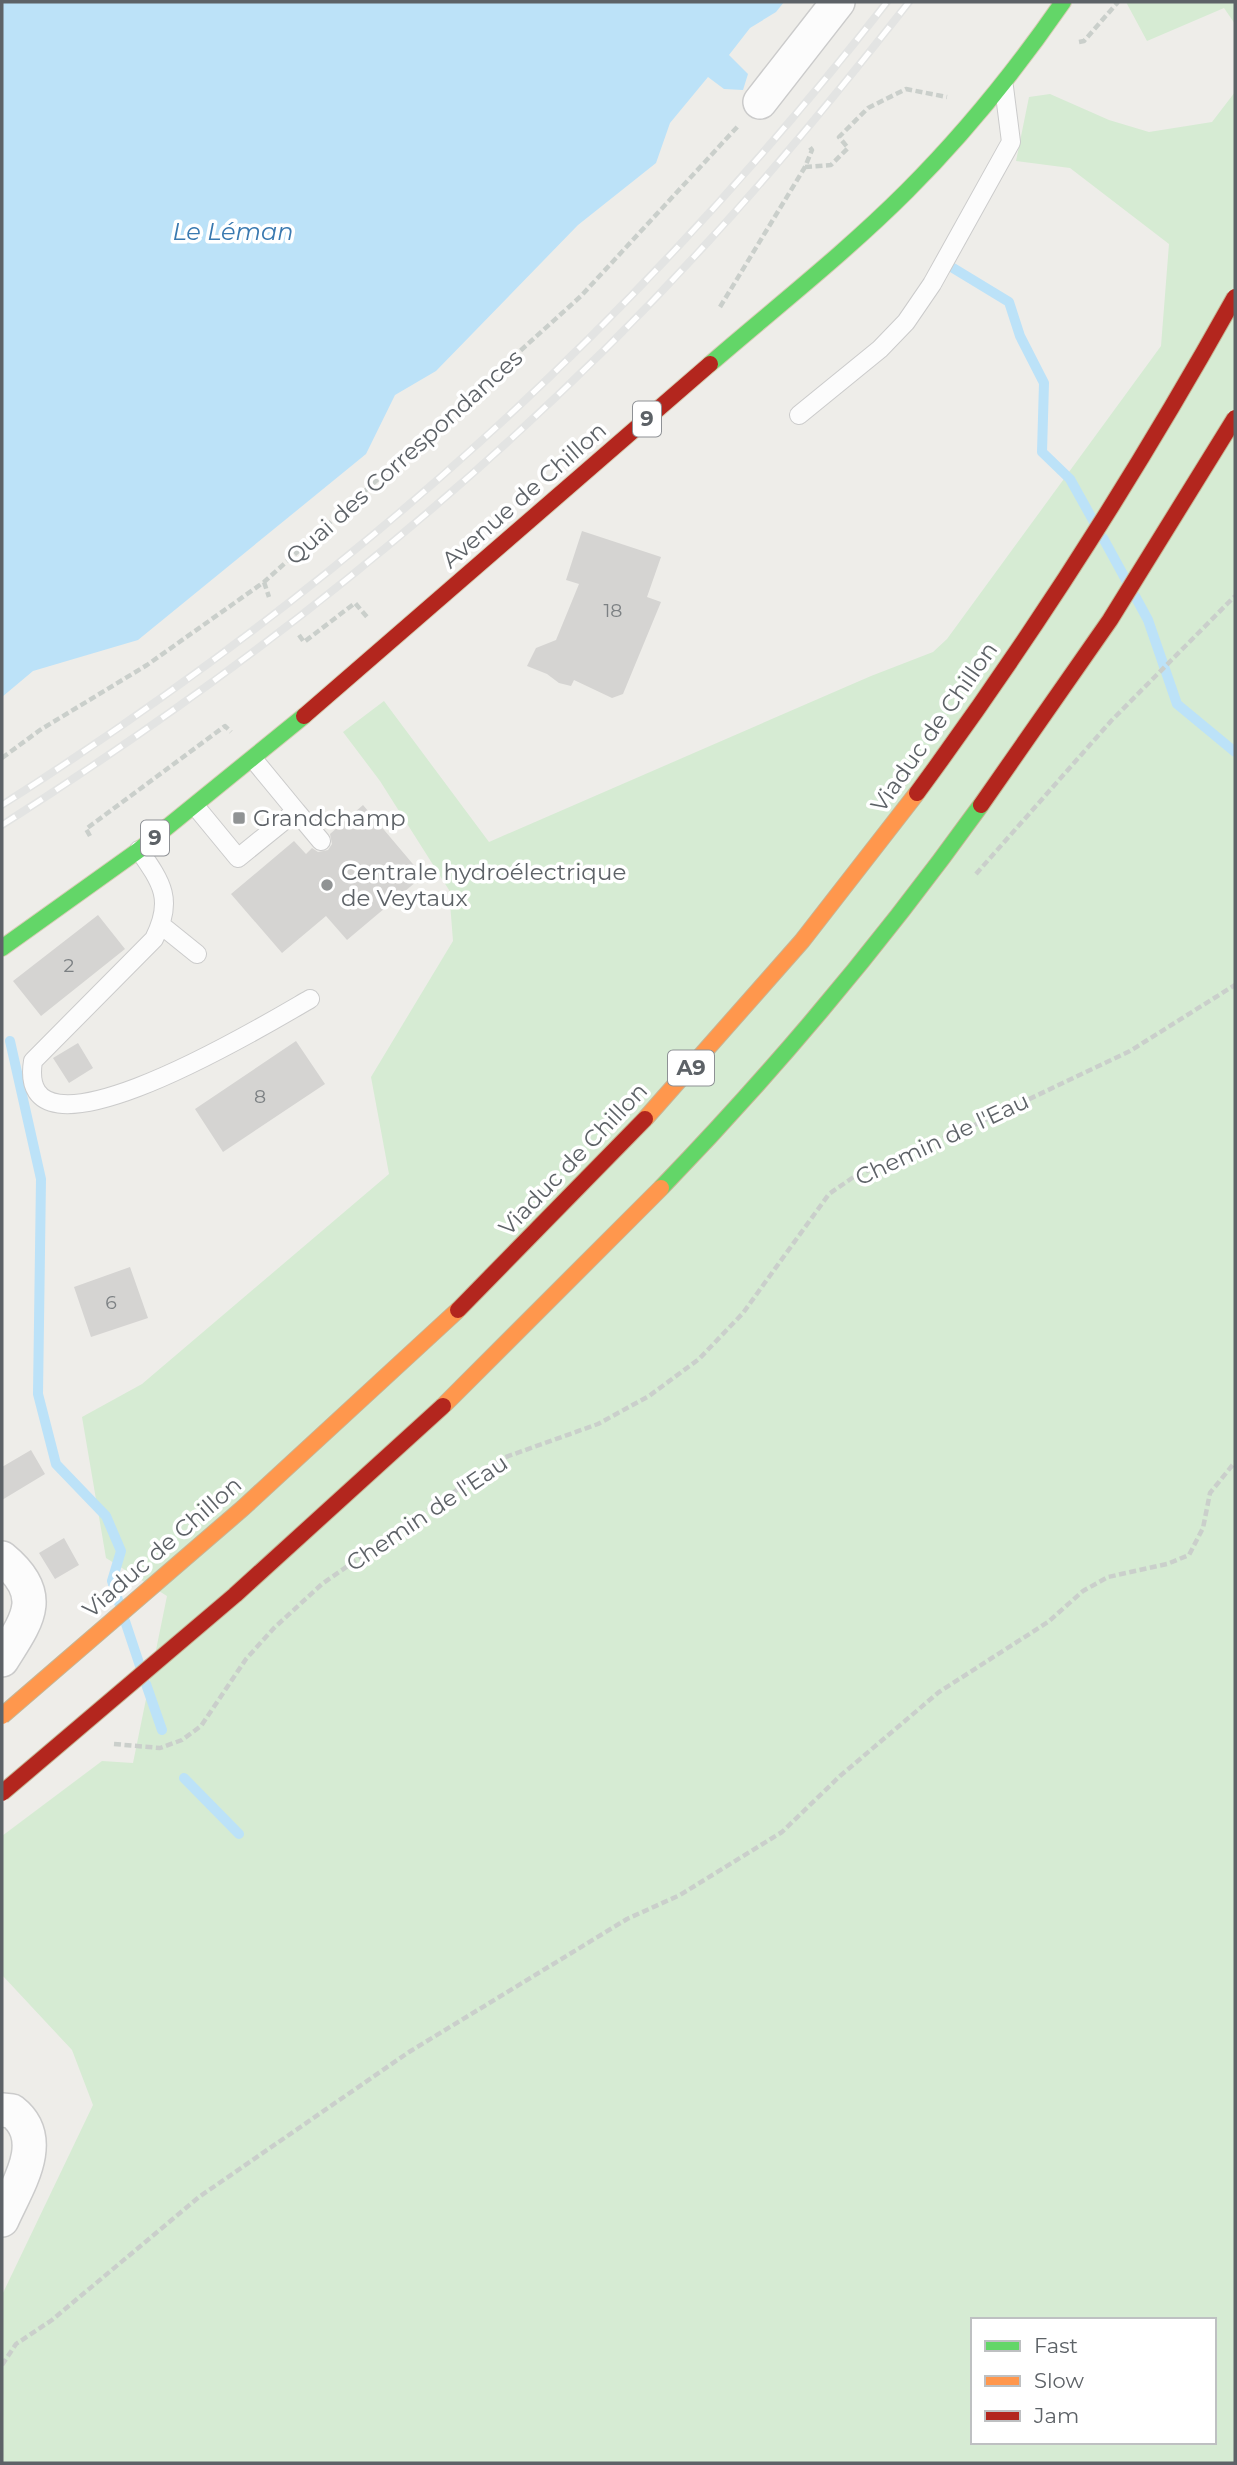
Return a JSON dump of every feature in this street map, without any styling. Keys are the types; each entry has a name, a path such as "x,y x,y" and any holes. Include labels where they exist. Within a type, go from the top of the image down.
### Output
{"main road":[{"name":"Avenue de Chillon","path":"2,948 139,850 254,760 880,217 927,173 1004,85 1063,2"},
{"name":"Viaduc de Chillon","path":"2,1716 250,1500 426,1341 534,1235 692,1066 898,818 977,709 1130,480 1235,297"},
{"name":"A9","path":"2,1793 220,1609 367,1477 555,1298 713,1133 876,942 997,783 1095,643 1235,418"}],"street":[{"path":"760,102 838,2"},
{"path":"2,1558 26,1584 30,1597 22,1633 2,1660"},
{"path":"2,2110 12,2110 25,2124 30,2149 2,2220"}],"lane":[{"path":"799,415 880,349 906,322 932,284 1011,142 1004,85"},
{"path":"254,760 321,841"},
{"path":"196,807 238,858 296,811"},
{"path":"139,850 163,891 166,903 161,925 154,939 33,1061 31,1074 34,1085 50,1101 63,1105 86,1103 192,1066 310,999"},
{"path":"161,925 197,954"}],"path":[{"path":"805,167 831,165 848,148 839,137 868,108 905,90"},
{"name":"Quai des Correspondances","path":"2,758 40,730 147,665 264,582 581,296 760,102"},
{"path":"722,310 720,307 805,167 812,150 808,146"},
{"path":"264,582 269,597"},
{"path":"299,635 304,642 355,603 368,618"},
{"path":"90,836 86,829 225,726 231,732"},
{"name":"Chemin de l'Eau","path":"107,1743 160,1748 183,1740 201,1726 246,1659 274,1628 322,1584 503,1458 598,1424 649,1396 699,1359 743,1312 829,1194 855,1176 979,1123 1130,1051 1235,985"},
{"path":"2,2365 16,2344 52,2320 199,2197 409,2052 626,1919 680,1895 782,1832 840,1776 939,1692 1048,1622 1083,1591 1108,1577 1167,1564 1189,1555 1203,1528 1210,1493 1235,1462"}],"green space":[{"path":"1126,2 1235,2 1235,24 1224,8 1147,41"},
{"path":"1235,92 1235,2463 2,2463 2,2295 93,2105 72,2050 2,1975 2,1836 102,1761 133,1763 167,1596 106,1558 82,1417 142,1384 389,1174 371,1077 453,941 449,890 380,781 343,732 384,701 489,842 871,676 933,652 947,639 1161,346 1169,244 1070,168 1016,161 1029,97 1050,94 1109,120 1149,132 1212,122"}],"water":[{"name":"Le Léman","path":"2,2 784,2 776,12 750,28 729,55 748,74 743,90 724,89 708,77 670,123 656,163 578,225 436,371 395,395 366,454 138,640 33,671 2,697"}],"building":[{"path":"582,531 661,557 647,597 661,602 623,694 612,698 574,680 571,686 559,683 547,674 527,666 536,648 556,640 579,584 566,580"},
{"name":"Centrale hydroélectrique de Veytaux","path":"363,805 423,876 347,940 326,916 282,953 231,894 294,841 306,854 312,848 318,852 328,850 332,844 330,834"},
{"path":"98,915 125,949 41,1016 13,981"},
{"path":"296,1041 325,1084 223,1152 195,1109"},
{"path":"78,1043 93,1068 69,1083 53,1058"},
{"path":"130,1267 148,1318 91,1337 74,1287"},
{"path":"31,1450 45,1474 2,1500 2,1467"},
{"path":"64,1538 79,1565 55,1579 39,1553"}],"waterway":[{"path":"953,268 1009,302 1020,336 1044,383 1042,452 1070,479 1094,522"},
{"path":"1103,538 1126,580"},
{"path":"1135,596 1148,620 1177,704 1235,752"},
{"path":"10,1041 41,1179 38,1394 56,1464 106,1516 121,1551 112,1581 119,1603"},
{"path":"125,1621 140,1666"},
{"path":"146,1684 162,1730"},
{"path":"184,1778 239,1834"}],"railway":[{"path":"2,805 130,720 251,632 368,539 480,442 587,340 690,233 790,121 887,2"},
{"path":"2,825 192,697 284,629 374,558 461,484 627,327 706,244 810,125 909,2"}],"traffic: fast":[{"path":"710,364 835,258 907,191 989,100 1063,2"},
{"path":"2,948 139,850 304,716"},
{"path":"661,1188 746,1097 828,1002 906,905 981,805"}],"traffic: jam":[{"path":"917,793 1003,673 1084,550 1235,297"},
{"path":"304,716 710,364"},
{"path":"981,805 1110,620 1235,418"},
{"path":"458,1310 645,1119"},
{"path":"2,1793 235,1595 443,1406"}],"traffic: slow":[{"path":"645,1119 802,941 917,793"},
{"path":"443,1406 661,1188"},
{"path":"2,1716 243,1508 458,1310"}],"place":[{"name":"Grandchamp","path":"239,818"},
{"name":"Centrale hydroélectrique de Veytaux","path":"327,885"}]}
